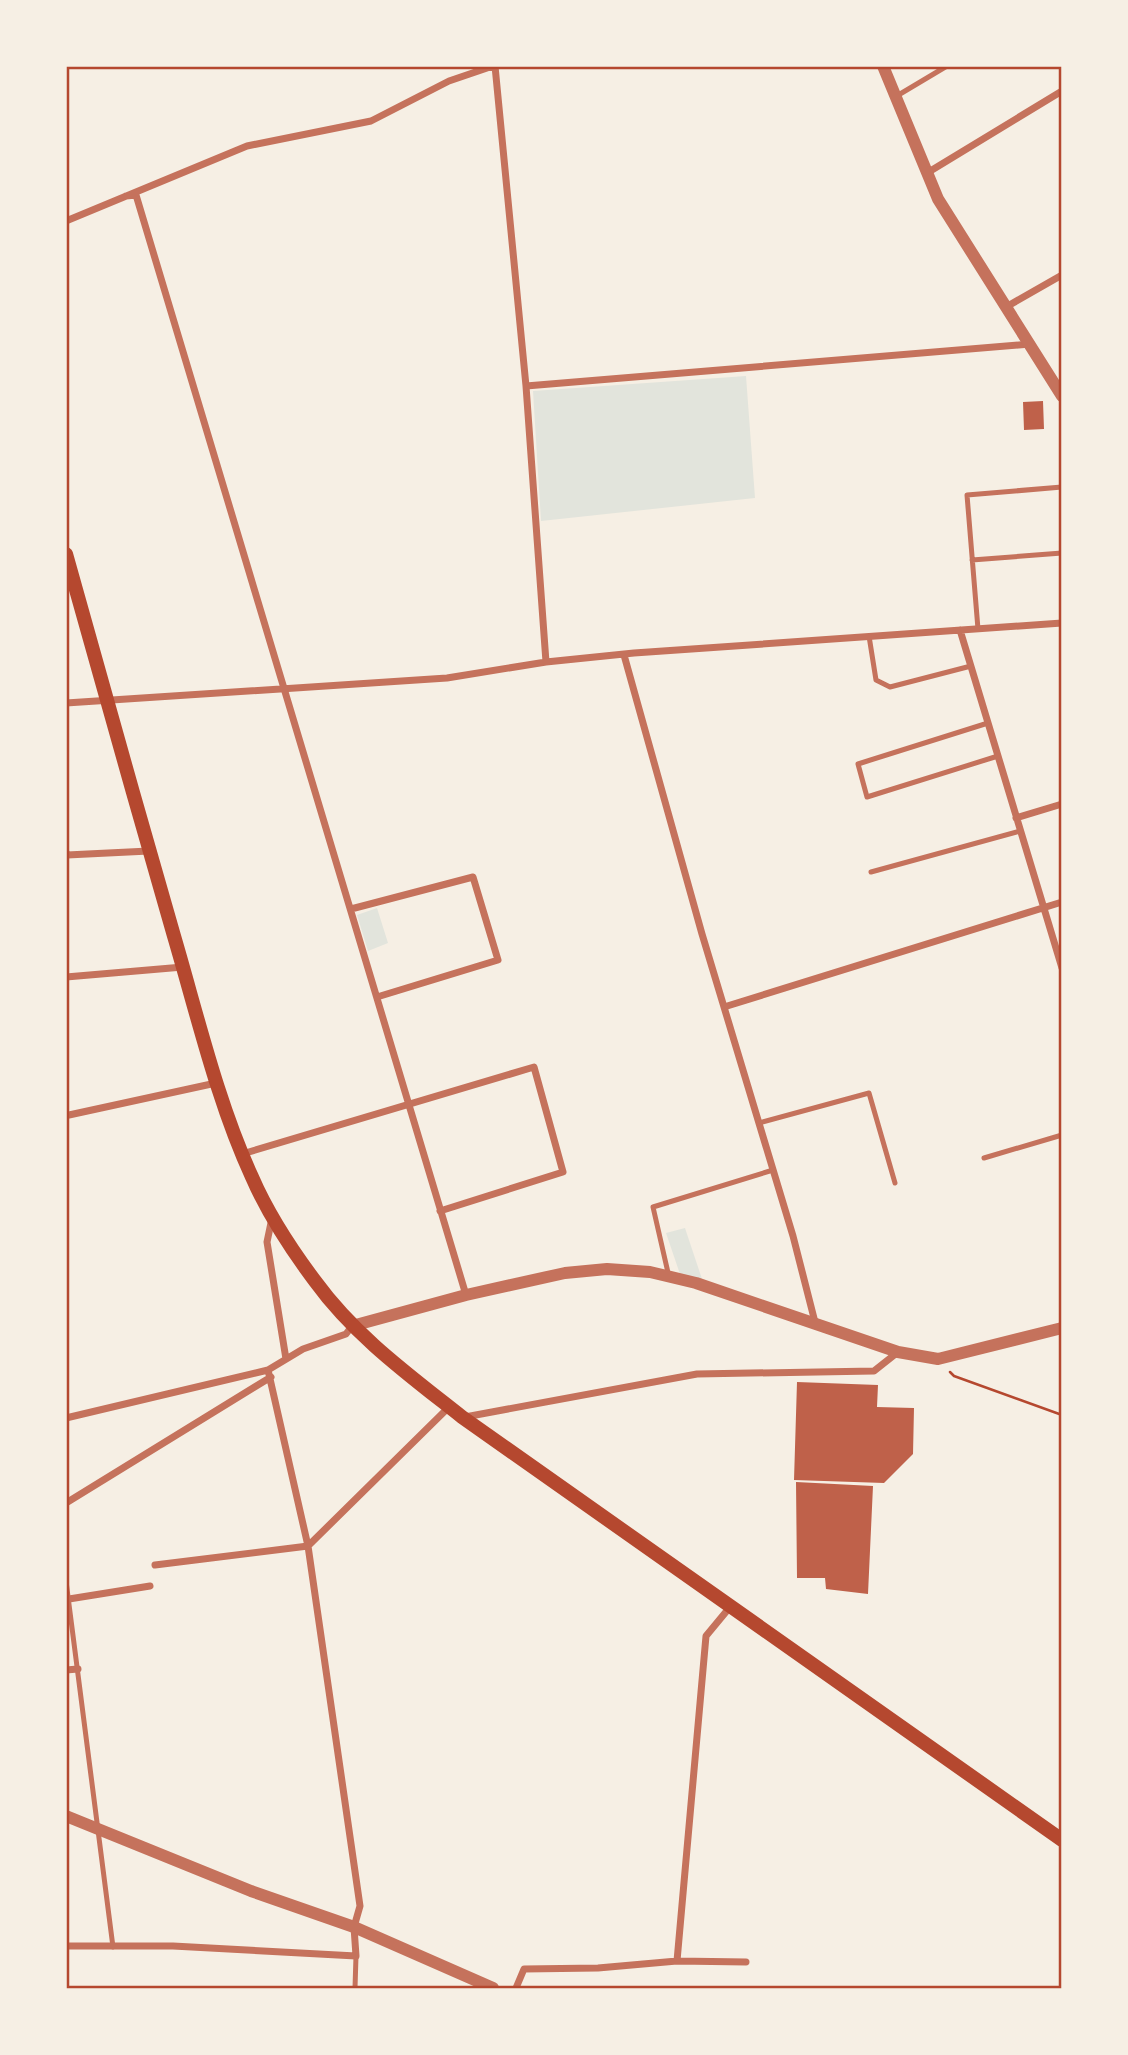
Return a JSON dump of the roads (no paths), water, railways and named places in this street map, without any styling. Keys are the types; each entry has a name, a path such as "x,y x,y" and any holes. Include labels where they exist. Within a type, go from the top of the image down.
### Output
{"main road":[{"path":"66,554 183,967 242,1154 273,1217 316,1284 352,1326 462,1417 1062,1840"}],"street":[{"path":"66,221 247,146 371,121 449,80 494,66 526,386 546,662"},
{"path":"883,66 926,173 951,221 1062,396"},
{"path":"926,173 1062,91"},
{"path":"126,196 136,195 466,1296"},
{"path":"1006,307 1062,275"},
{"path":"526,386 1030,344"},
{"path":"66,703 447,678 546,662 624,654 1062,623"},
{"path":"960,630 1062,968"},
{"path":"624,654 724,1007 796,1247 816,1325"},
{"path":"1016,818 1062,804"},
{"path":"66,852 67,855 149,851"},
{"path":"351,909 473,877 498,960 377,996"},
{"path":"724,1007 1062,902"},
{"path":"66,977 183,967"},
{"path":"242,1154 534,1067 563,1172 440,1211"},
{"path":"69,1115 218,1082"},
{"path":"273,1217 267,1242 286,1359"},
{"path":"66,1503 270,1373 286,1359 303,1349 346,1334 352,1326 466,1296 575,1272 607,1269 669,1276 898,1352 938,1359 1062,1328"},
{"path":"462,1417 697,1374 874,1371 898,1352"},
{"path":"66,1418 270,1373"},
{"path":"66,1946 173,1946 356,1956 354,1927 360,1906 308,1546 270,1373"},
{"path":"155,1565 308,1546 449,1407"},
{"path":"69,1599 150,1586"},
{"path":"677,1961 706,1636 730,1607"},
{"path":"66,1670 78,1669"},
{"path":"66,1816 251,1891 354,1927 493,1989"},
{"path":"516,1989 524,1969 598,1968 677,1961 746,1962"}],"lane":[{"path":"895,97 947,66"},
{"path":"978,629 967,495 1062,487"},
{"path":"972,560 1062,553"},
{"path":"869,636 876,680 890,687 971,666"},
{"path":"988,723 859,765 867,797 998,756"},
{"path":"871,872 1020,831"},
{"path":"759,1123 869,1093 895,1182"},
{"path":"984,1158 1062,1135"},
{"path":"669,1276 653,1207 773,1170"},
{"path":"66,1581 113,1947"},
{"path":"355,1989 356,1956"}]}
